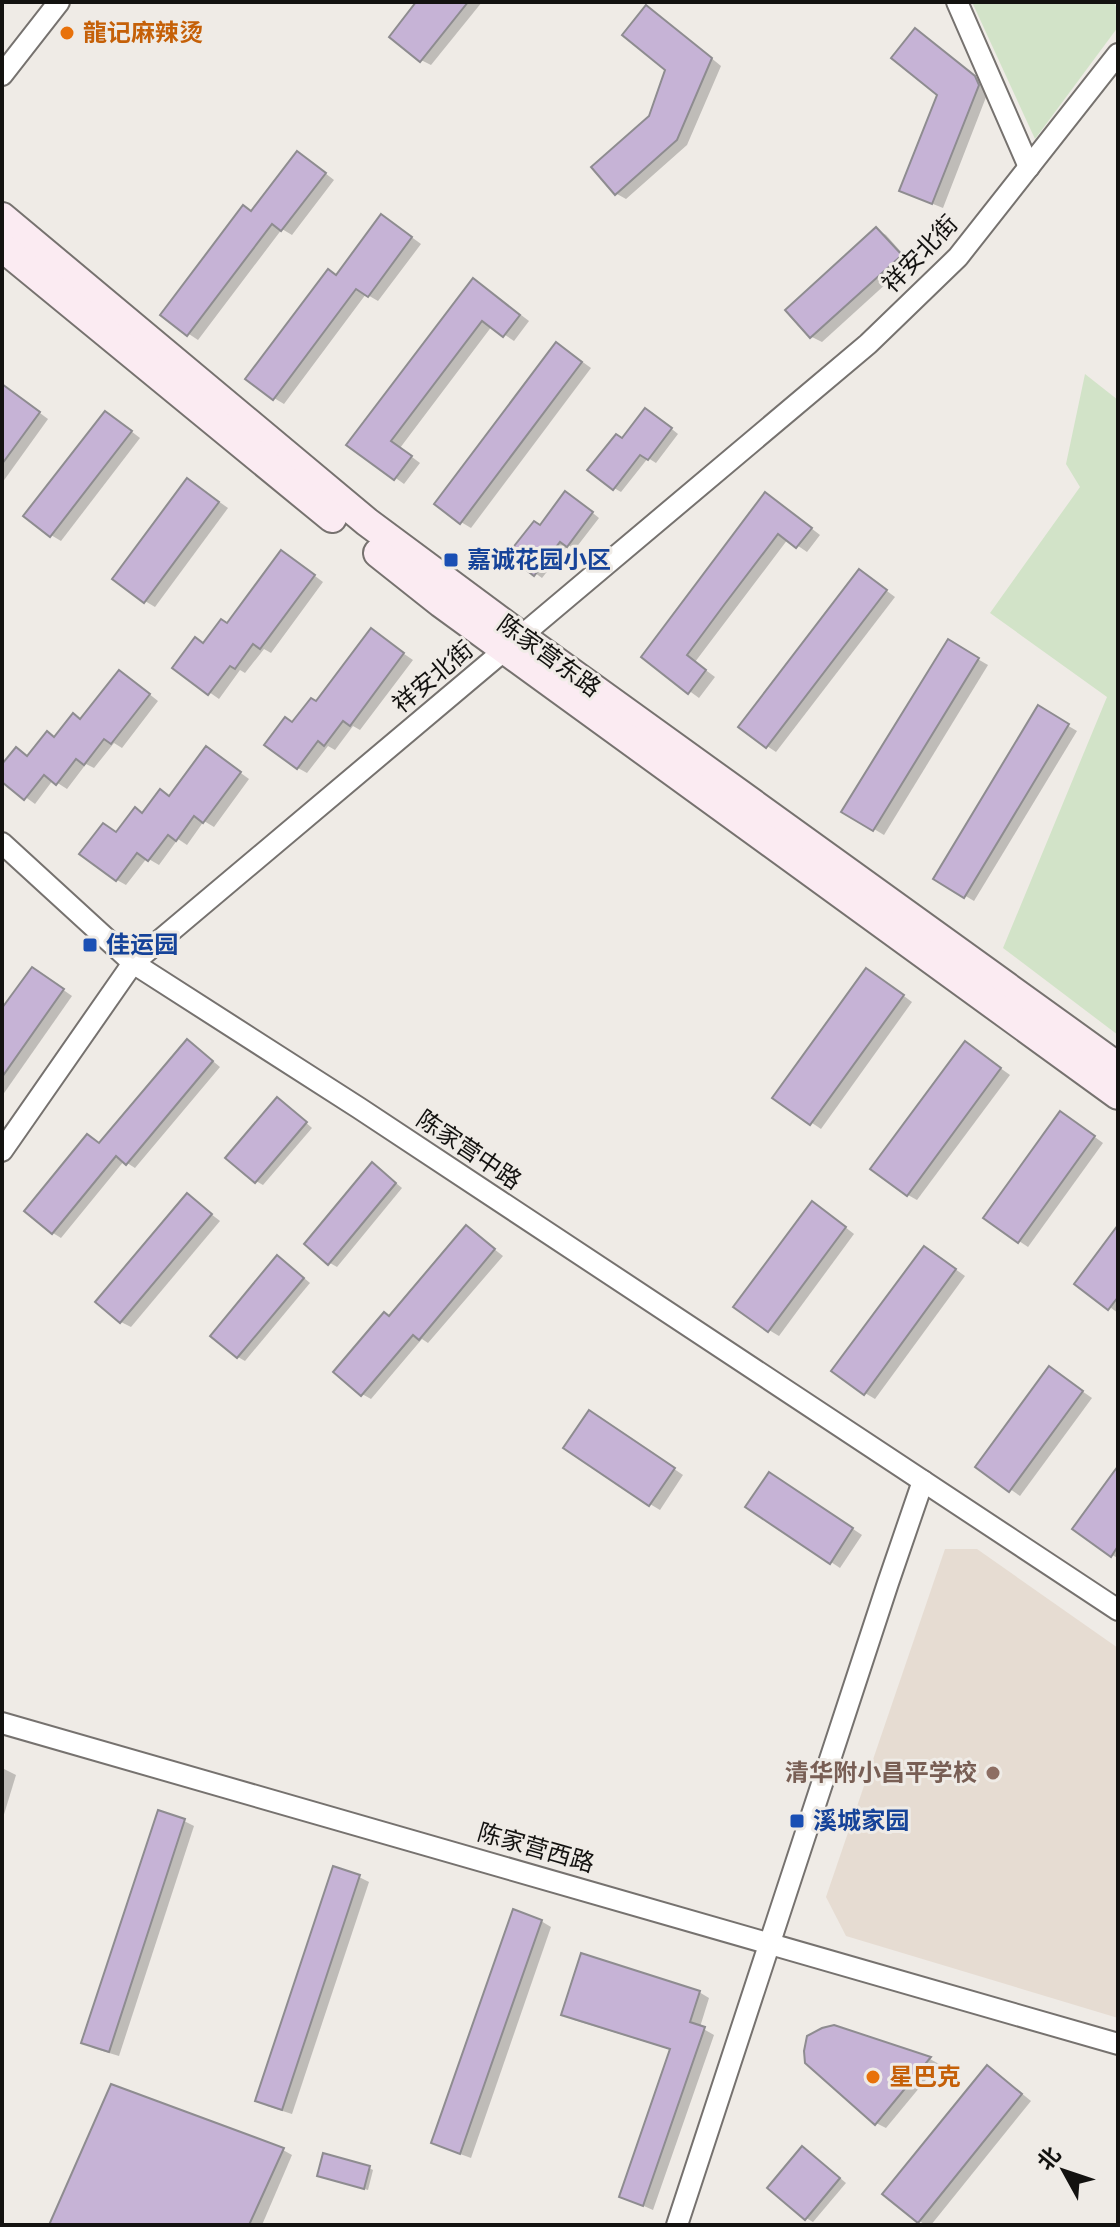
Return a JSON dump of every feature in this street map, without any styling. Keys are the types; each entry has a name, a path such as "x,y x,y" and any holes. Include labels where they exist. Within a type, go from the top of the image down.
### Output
{"street":[{"path":"2,75 59,2"},
{"path":"957,2 1029,167"},
{"name":"祥安北街","path":"2,1151 133,963 868,344 958,257 1118,54"},
{"name":"陈家营东路","path":"2,217 514,644 1118,1095"},
{"name":"陈家营东路","path":"2,247 441,603 514,644 1118,1067"},
{"name":"陈家营中路","path":"2,843 133,963 359,1108 1118,1610"},
{"path":"677,2225 923,1481"},
{"name":"陈家营西路","path":"2,1723 1118,2044"}],"shaded area":[{"name":"清华附小昌平学校","path":"945,1549 977,1549 1118,1648 1118,2018 846,1936 826,1897"}],"green space":[{"path":"972,2 1114,2 1118,27 1035,139"},
{"path":"1085,374 1118,400 1118,1035 1003,948 1107,697 990,613 1080,487 1066,464"}],"building":[{"path":"416,2 468,2 420,62 389,37"},
{"path":"646,5 712,58 677,140 615,195 591,167 649,116 665,70 622,35"},
{"path":"915,28 975,76 979,85 932,204 899,191 937,95 891,58"},
{"path":"297,151 326,173 281,231 272,224 187,336 160,315 243,205 251,211"},
{"path":"381,214 412,237 368,297 356,289 273,400 245,379 328,269 336,275"},
{"path":"876,227 902,255 810,338 785,310"},
{"path":"473,278 520,315 503,337 482,321 391,441 412,456 394,480 346,445"},
{"path":"556,342 582,362 460,524 434,504"},
{"path":"2,384 40,412 2,464"},
{"path":"645,408 672,428 648,460 640,455 613,490 587,470 616,434 622,438"},
{"path":"105,411 132,431 50,537 23,516"},
{"path":"187,478 219,502 144,603 112,579"},
{"path":"565,491 593,512 567,547 560,542 534,576 507,555 534,521 540,525"},
{"path":"765,492 812,528 796,548 778,534 724,605 687,655 706,670 688,694 641,657"},
{"path":"281,550 315,575 260,649 253,644 235,669 230,666 208,695 172,668 195,637 203,643 221,619 227,623"},
{"path":"859,569 887,590 766,748 738,727"},
{"path":"371,628 404,653 350,726 343,721 324,746 318,741 297,769 264,745 285,717 292,722 311,698 316,701"},
{"path":"948,639 979,658 873,831 841,812"},
{"path":"119,670 150,694 111,744 104,739 84,765 76,759 56,785 44,775 24,800 2,782 2,764 16,747 27,756 47,731 54,737 73,713 80,719"},
{"path":"1038,705 1069,724 964,898 933,879"},
{"path":"206,746 241,772 203,823 194,816 176,841 168,835 148,861 137,853 116,881 79,854 103,823 116,832 135,807 142,813 160,789 169,796"},
{"path":"32,967 64,989 2,1077 2,1008"},
{"path":"866,968 904,995 810,1125 772,1098"},
{"path":"187,1039 213,1061 126,1165 116,1156 52,1234 24,1211 87,1134 99,1143"},
{"path":"965,1041 1001,1068 907,1196 870,1169"},
{"path":"277,1097 307,1122 255,1183 225,1158"},
{"path":"1060,1111 1095,1136 1018,1243 983,1218"},
{"path":"372,1162 396,1183 328,1265 304,1244"},
{"path":"187,1193 212,1214 120,1323 95,1302"},
{"path":"812,1201 846,1227 768,1332 733,1307"},
{"path":"466,1225 495,1249 419,1340 413,1335 361,1396 333,1372 384,1312 389,1316"},
{"path":"1118,1225 1118,1297 1108,1310 1074,1284"},
{"path":"924,1246 956,1269 864,1395 831,1371"},
{"path":"277,1255 304,1278 237,1358 210,1336"},
{"path":"1049,1366 1083,1391 1009,1492 975,1467"},
{"path":"589,1410 675,1468 649,1506 563,1448"},
{"path":"1118,1466 1118,1546 1111,1557 1072,1529"},
{"path":"769,1472 853,1528 830,1564 745,1507"},
{"path":"158,1810 185,1819 109,2052 81,2043"},
{"path":"333,1866 360,1875 282,2110 255,2101"},
{"path":"513,1909 542,1920 460,2154 431,2143"},
{"path":"581,1953 700,1991 690,2022 705,2027 643,2206 619,2197 670,2049 561,2015"},
{"path":"834,2025 931,2057 875,2125 805,2063 807,2036"},
{"path":"987,2065 1022,2094 918,2223 882,2194"},
{"path":"111,2084 284,2148 249,2225 49,2225"},
{"path":"802,2146 840,2178 805,2220 767,2188"},
{"path":"323,2153 370,2166 364,2189 317,2176"}],"place":[{"name":"龍记麻辣烫","path":"67,33"},
{"name":"嘉诚花园小区","path":"451,560"},
{"name":"佳运园","path":"90,945"},
{"name":"清华附小昌平学校","path":"993,1773"},
{"name":"溪城家园","path":"797,1821"},
{"name":"星巴克","path":"873,2077"}]}
